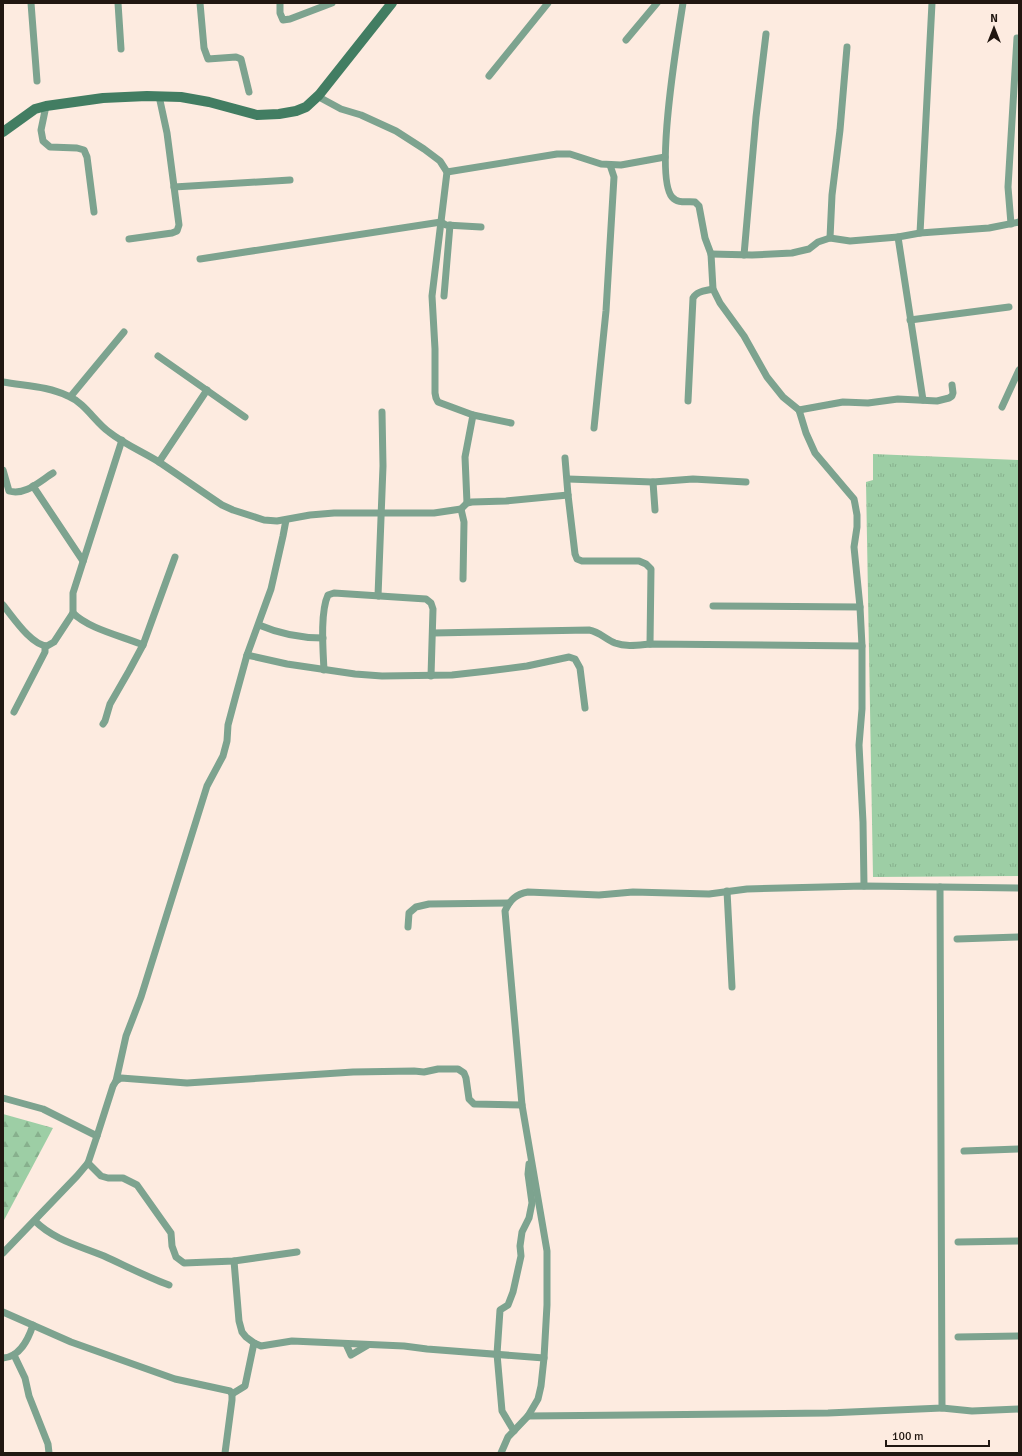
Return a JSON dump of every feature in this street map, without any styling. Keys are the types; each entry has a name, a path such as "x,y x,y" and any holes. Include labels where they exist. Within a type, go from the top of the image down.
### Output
{"street":[{"path":"30,3 38,81"},
{"path":"118,3 121,49"},
{"path":"200,3 204,48 208,59 236,57 241,59 249,92"},
{"path":"280,3 280,13 283,20 290,19 332,3"},
{"path":"3,132 35,109 46,106 103,98 170,96 194,98 257,115 279,114 296,111 306,107 317,96 392,3"},
{"path":"489,76 548,3"},
{"path":"626,40 657,3"},
{"path":"683,3 668,111 664,157 668,188 671,196 679,202 695,202 699,206 705,238 711,254 713,289 720,303 744,336 767,377 783,397 799,410 806,433 816,453 848,492 855,504 857,527 854,547 862,646 862,709 859,745 863,822 864,886"},
{"path":"920,233 932,3"},
{"path":"744,255 756,117 766,34"},
{"path":"1011,224 1008,187 1017,38"},
{"path":"830,238 832,195 840,130 847,47"},
{"path":"129,239 172,233 177,231 179,225 167,133 159,96"},
{"path":"317,96 341,109 361,115 396,131 424,148 440,161 447,172 432,296 436,398 438,402 473,415 511,423"},
{"path":"46,106 42,130 43,141 50,147 77,148 84,150 94,212"},
{"path":"447,172 565,154 570,154 601,164 621,165 664,157"},
{"path":"594,428 606,311 614,177 610,164"},
{"path":"174,187 290,180"},
{"path":"200,260 441,222 450,225 481,228"},
{"path":"711,254 744,255 792,253 808,248 818,242 830,238 850,241 898,237 920,233 989,228 1019,222"},
{"path":"444,296 450,225"},
{"path":"898,237 923,400"},
{"path":"688,401 693,298 699,292 713,289"},
{"path":"910,320 1008,307"},
{"path":"71,396 124,332"},
{"path":"158,356 245,417"},
{"path":"1002,407 1019,370"},
{"path":"3,382 58,391 71,396 94,416 109,432 159,462 222,505 264,520 286,520 310,515 334,513 434,514 461,509 468,502 506,501 568,495"},
{"path":"799,410 843,402 868,403 898,399 923,400 928,402 937,401 949,398 953,393 952,385"},
{"path":"159,462 207,390"},
{"path":"378,596 383,466 382,412"},
{"path":"468,502 465,457 473,415"},
{"path":"3,605 22,629 37,643 50,646 54,642 73,613 73,593 122,440"},
{"path":"565,458 575,554 577,558 582,561 639,561 646,564 651,569 650,644"},
{"path":"3,470 9,490 14,492 22,492 53,473"},
{"path":"568,479 653,482 693,479 746,482"},
{"path":"653,482 655,510"},
{"path":"33,486 83,561"},
{"path":"461,509 464,522 464,579"},
{"path":"3,1253 35,1221 88,1163 116,1081 126,1036 141,997 207,786 222,756 227,741 228,725 247,655 271,589 286,520"},
{"path":"102,724 106,721 110,704 143,645 175,557"},
{"path":"324,670 322,638 325,601 328,595 334,593 426,599 431,603 433,609 433,633 431,676"},
{"path":"712,606 860,607"},
{"path":"73,613 96,628 114,633 143,645"},
{"path":"259,625 276,632 304,638 322,638"},
{"path":"433,633 589,630 597,632 609,640 623,645 862,646"},
{"path":"14,712 45,652 46,646"},
{"path":"247,655 324,670 382,676 452,675 527,666 569,656 576,659 580,668 585,708"},
{"path":"501,1453 508,1437 528,1416 538,1399 544,1358 547,1305 546,1251 522,1105 505,911 509,903 520,893 528,892 599,895 625,892 709,894 747,889 864,886 1019,888"},
{"path":"940,887 942,1408"},
{"path":"728,891 732,987"},
{"path":"408,927 409,913 416,907 429,904 509,903"},
{"path":"957,939 1019,937"},
{"path":"116,1081 121,1078 187,1083 353,1072 424,1072 458,1069 464,1073 469,1099 474,1104 522,1105"},
{"path":"3,1098 43,1109 98,1136"},
{"path":"964,1151 1019,1149"},
{"path":"514,1431 502,1411 497,1354 500,1310 508,1305 513,1292 521,1256 522,1232 529,1218 532,1203 528,1174 529,1153"},
{"path":"88,1163 101,1176 108,1178 123,1178 137,1185 171,1233 172,1246 176,1258 184,1263 234,1261 297,1252"},
{"path":"35,1221 48,1233 57,1238 108,1258 169,1286"},
{"path":"958,1242 1019,1241"},
{"path":"234,1261 239,1321 242,1332 254,1343 261,1346 292,1341 404,1346 544,1358"},
{"path":"3,1312 71,1342 175,1379 226,1389 232,1394"},
{"path":"3,1358 19,1352 29,1338 33,1326"},
{"path":"958,1337 1019,1336"},
{"path":"232,1394 245,1386 254,1343"},
{"path":"346,1344 351,1355 368,1345"},
{"path":"14,1355 25,1378 30,1396 48,1444 49,1453"},
{"path":"225,1453 232,1394"},
{"path":"528,1416 828,1413 942,1408 972,1411 1019,1409"}],"green space":[{"path":"873,454 1019,460 1019,876 873,877 866,482 873,480"},
{"path":"3,1114 53,1128 3,1222"}]}
